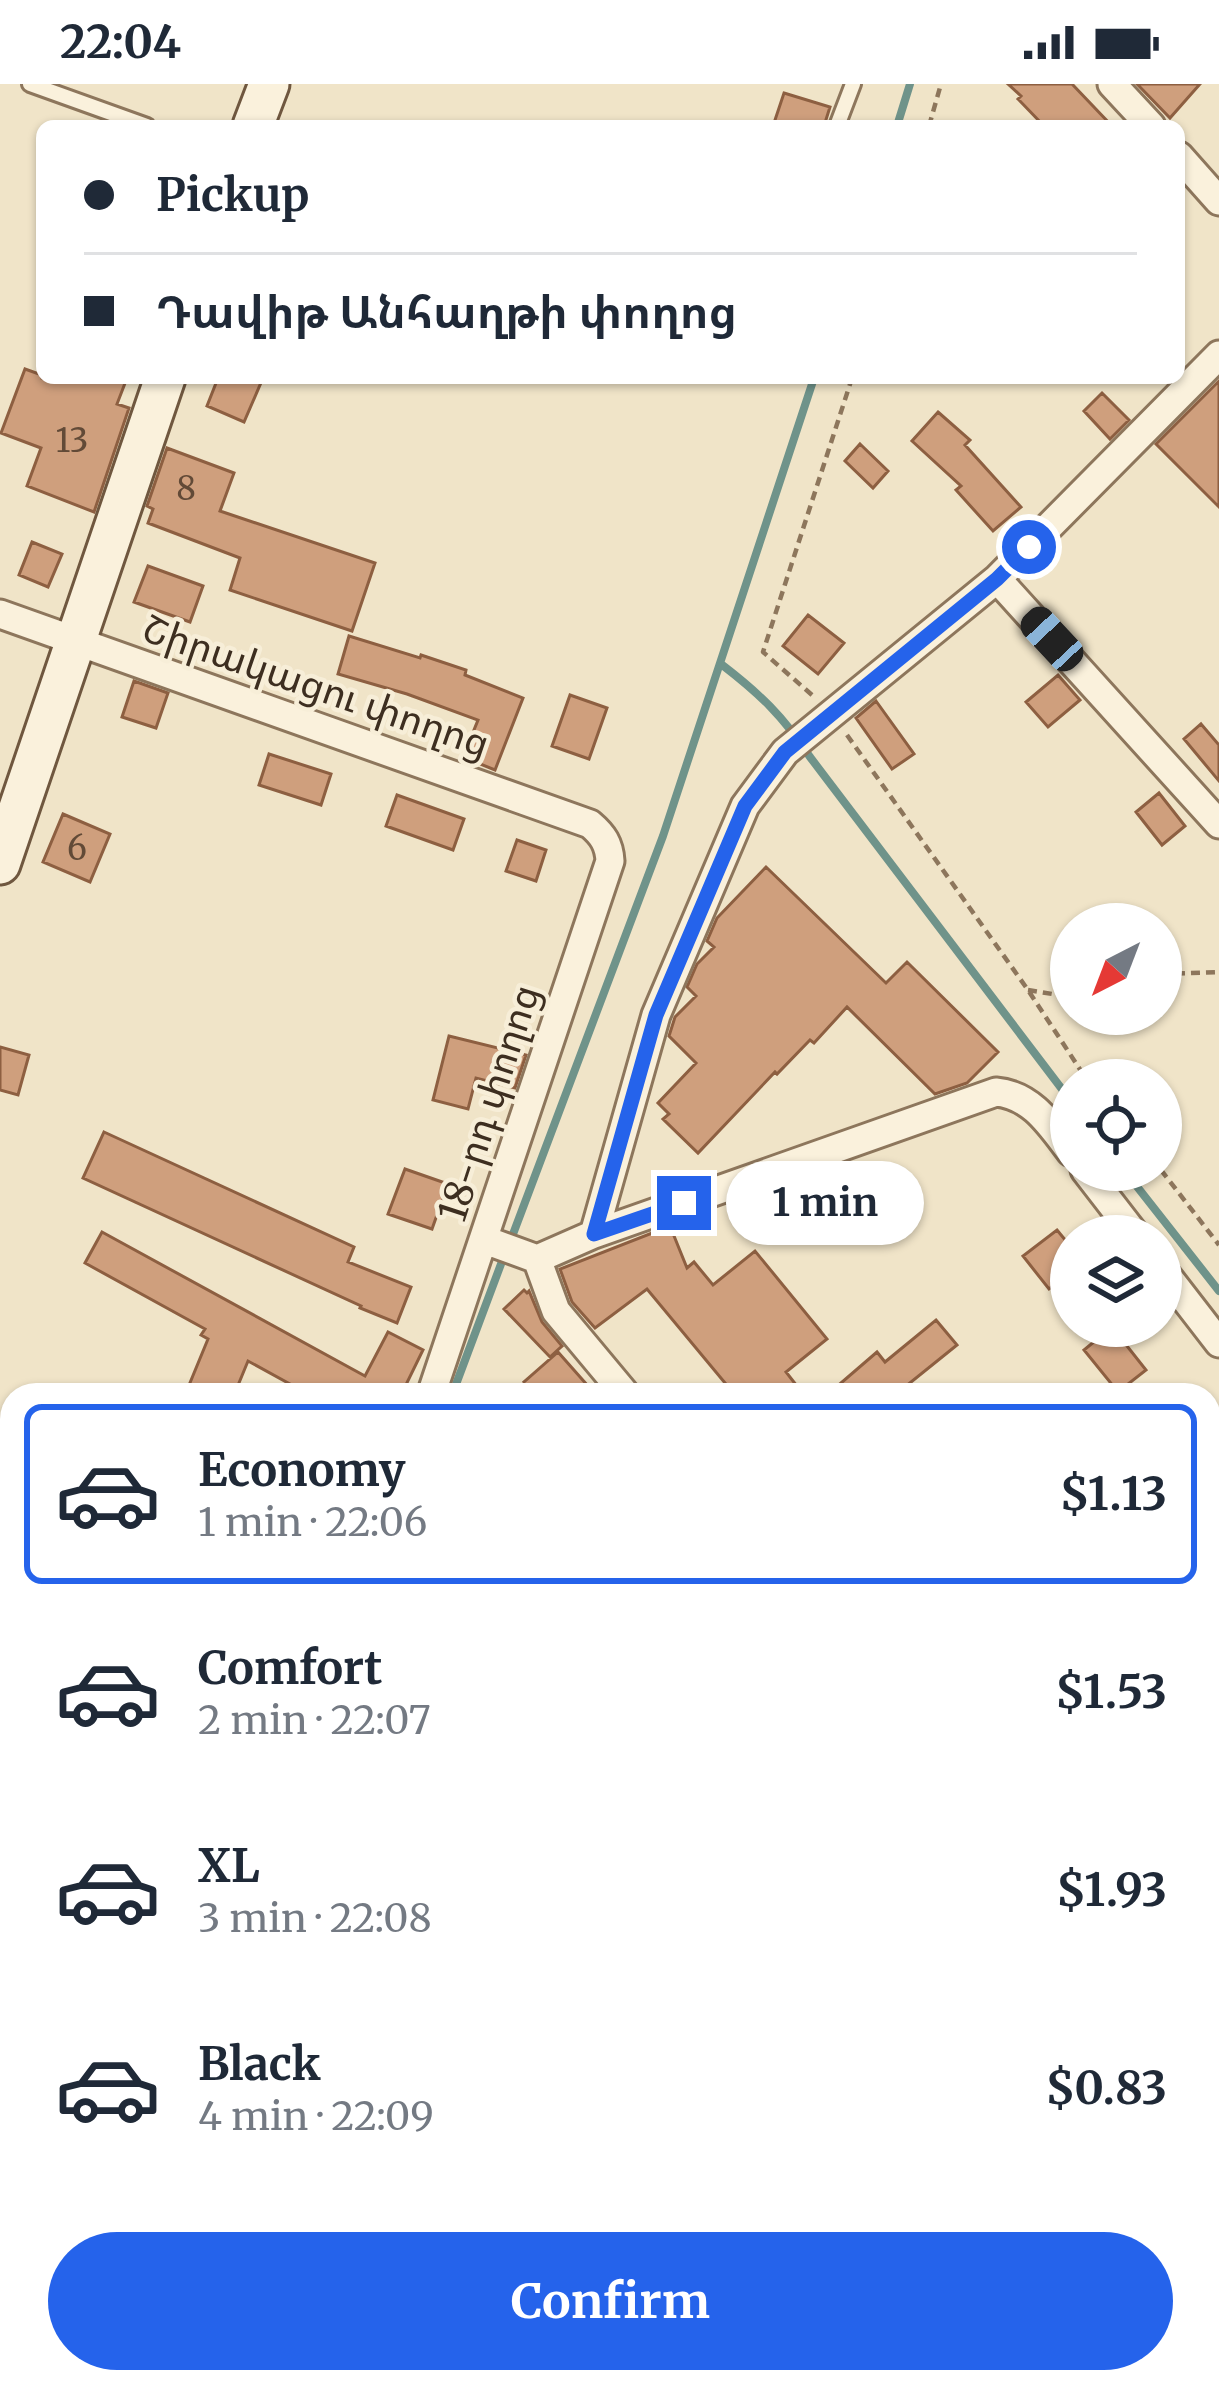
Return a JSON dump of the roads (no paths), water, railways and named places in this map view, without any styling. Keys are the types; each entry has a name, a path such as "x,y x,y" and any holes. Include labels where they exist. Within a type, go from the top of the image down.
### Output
{"main road":[{"path":"255,120 269,84"},
{"path":"0,864 163,384"}],"street":[{"path":"1112,84 1145,120"},
{"path":"1185,163 1219,201"},
{"path":"594,1234 656,1015 745,806 785,752 997,579 1219,355"},
{"path":"997,579 1219,824"},
{"name":"Շիրակացու փողոց","path":"0,614 590,824 603,835"},
{"name":"18-րդ փողոց","path":"435,1383 610,862 603,835"},
{"path":"485,1240 537,1259 594,1234 996,1092 1028,1102 1050,1128"},
{"path":"1101,1191 1120,1215"},
{"path":"537,1259 556,1312 616,1383"},
{"path":"1182,1295 1219,1343"}],"lane":[{"path":"30,84 130,120"},
{"path":"839,120 853,84"}],"waterway":[{"path":"899,120 910,84"},
{"path":"510,1242 663,836 812,384"},
{"path":"721,664 790,729 1050,1073"},
{"path":"1140,1191 1219,1291"},
{"path":"456,1383 504,1256"}]}
